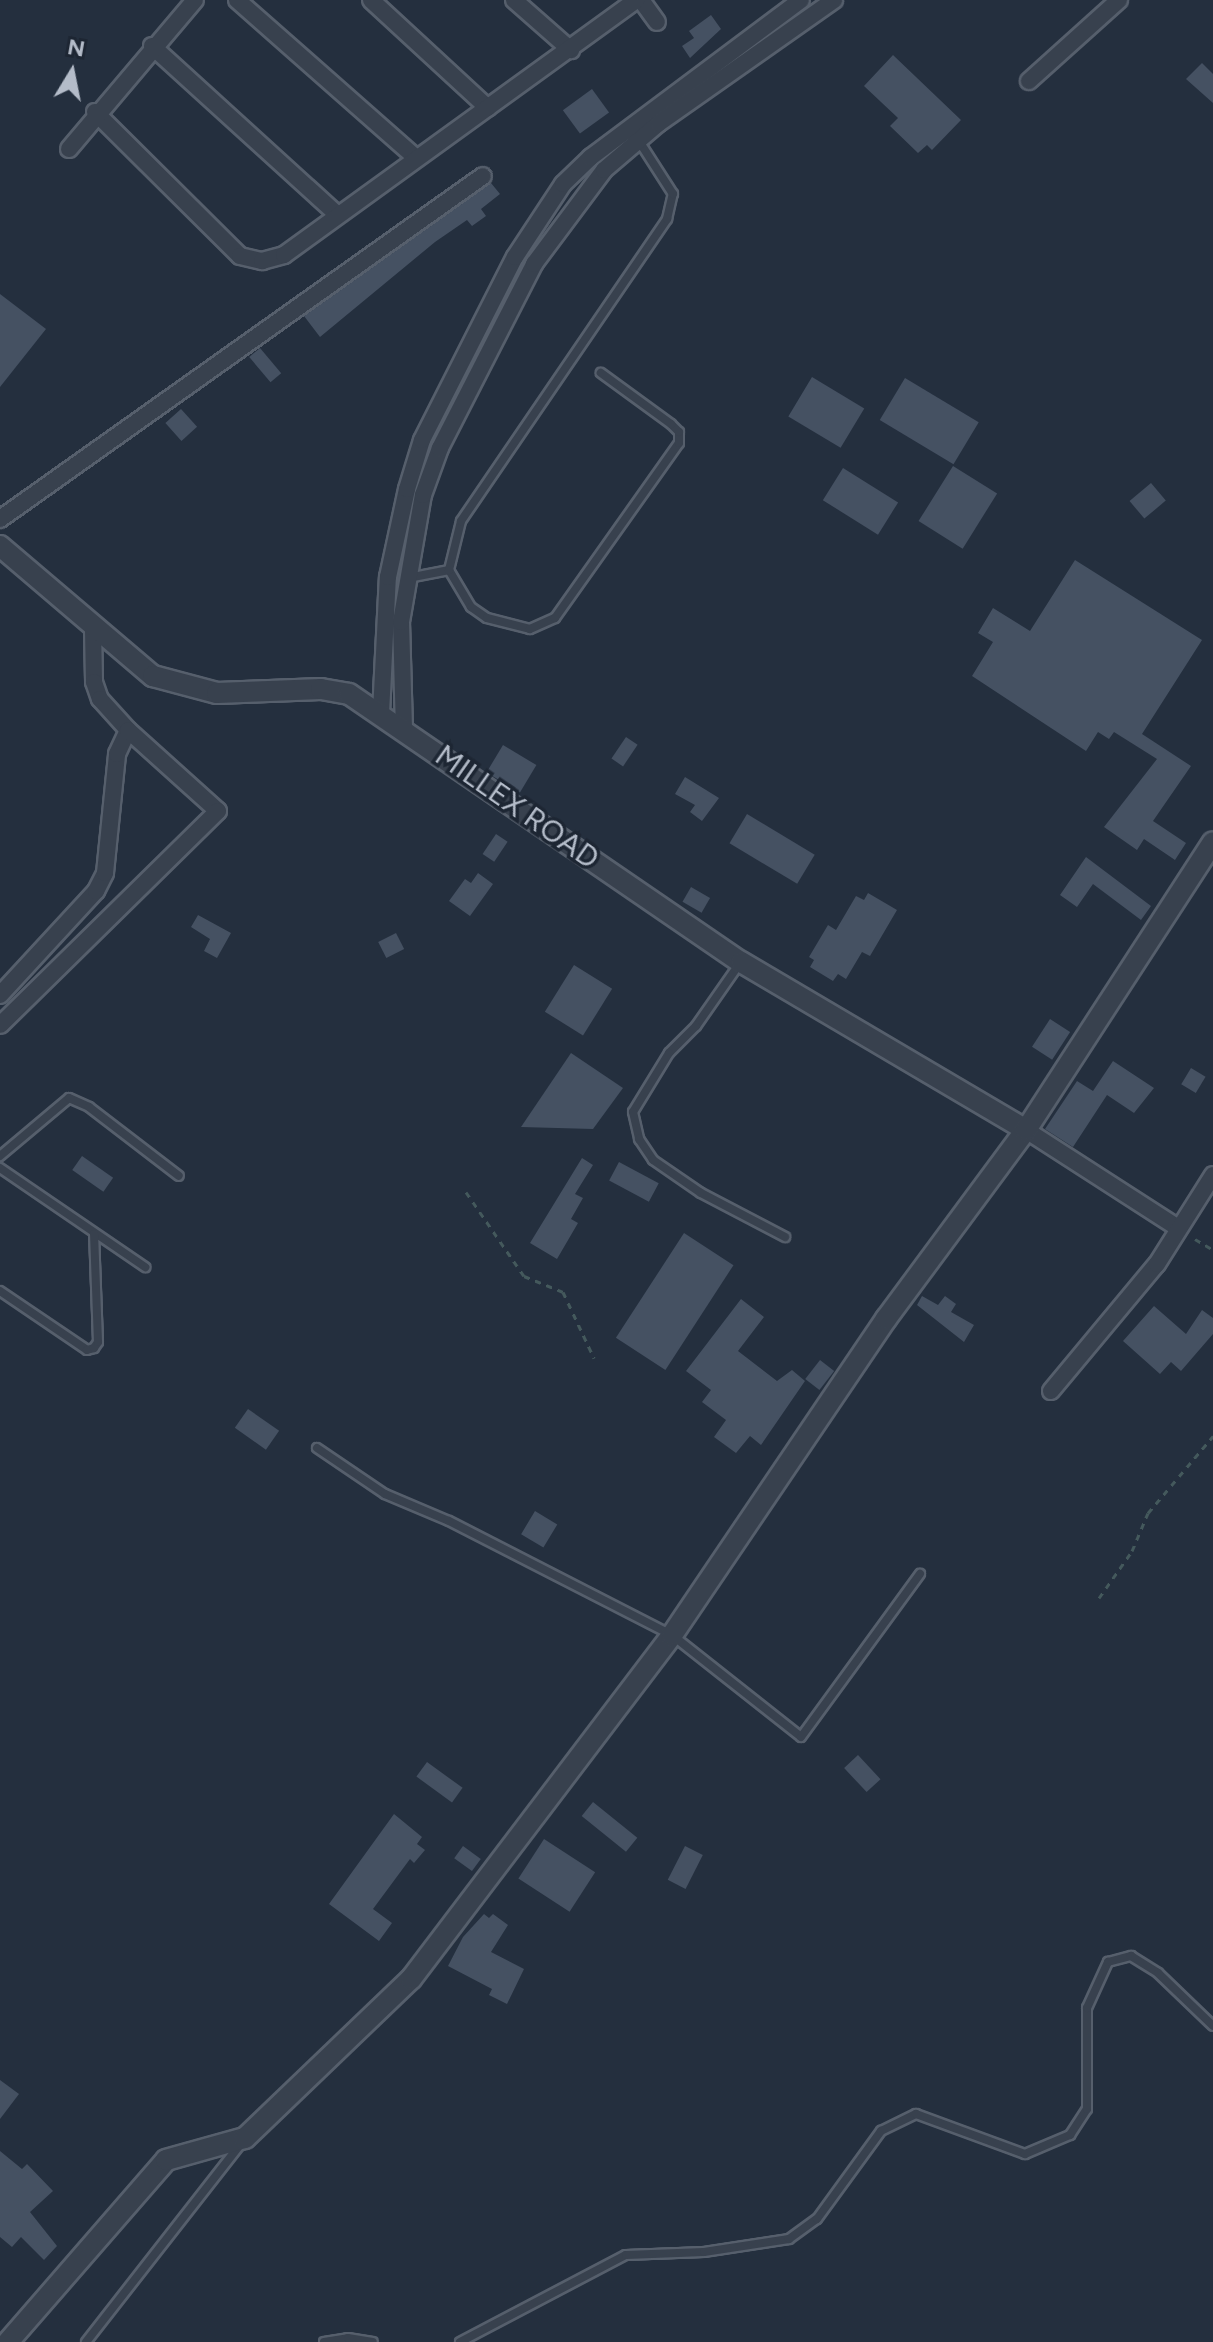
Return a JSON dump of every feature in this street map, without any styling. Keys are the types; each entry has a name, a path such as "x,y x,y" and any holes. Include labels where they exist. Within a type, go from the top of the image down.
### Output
{"street":[{"path":"69,149 95,112 195,0"},
{"path":"237,0 415,157"},
{"path":"371,0 488,108"},
{"path":"514,0 571,50"},
{"path":"95,112 240,256 262,261 284,255 415,157 638,0 657,22"},
{"path":"381,713 388,577 407,489 422,440 515,257 563,184 591,157 801,0"},
{"path":"404,729 401,622 423,495 440,448 493,340 583,192 639,141 834,0"},
{"path":"1029,81 1119,0"},
{"path":"152,46 338,215"},
{"path":"0,519 483,176"},
{"name":"MILLEX ROAD","path":"0,546 129,660 182,687 241,695 321,689 349,694 741,962 1026,1130"},
{"path":"0,1025 218,811 128,730 100,699 94,682 93,629"},
{"path":"0,995 96,891 105,873 117,754 128,730"},
{"path":"8,2342 166,2160 245,2138 411,1979 672,1635 886,1319 1026,1130 1213,842"},
{"path":"1026,1130 1178,1228"},
{"path":"1051,1391 1157,1264 1213,1175"}],"lane":[{"path":"601,373 671,424 679,432 679,443 555,618 530,629 487,618 471,607 449,570 461,521 667,219 673,194 639,141"},
{"path":"408,578 449,570"},
{"path":"741,962 696,1026 669,1053 633,1112 639,1139 653,1160 701,1193 785,1237"},
{"path":"0,1156 69,1098 89,1107 179,1176"},
{"path":"0,1168 145,1267"},
{"path":"0,1291 87,1350 94,1348 98,1342 94,1234"},
{"path":"317,1448 385,1494 449,1521 672,1635 801,1737 920,1574"},
{"path":"460,2342 626,2255 704,2252 789,2239 817,2219 881,2131 916,2114 1025,2154 1070,2135 1087,2109 1087,2008 1108,1962 1131,1956 1158,1973 1213,2026"},
{"path":"86,2342 245,2138"},
{"path":"324,2342 348,2338 373,2342"}],"path":[{"path":"466,1192 524,1276 563,1292 594,1358"},
{"path":"1178,1228 1213,1250"},
{"path":"1099,1598 1132,1551 1148,1513 1213,1436"}],"building":[{"path":"711,15 721,29 690,58 682,46 694,38 689,31"},
{"path":"893,55 961,120 932,150 927,145 918,153 890,126 898,118 864,86"},
{"path":"1202,63 1213,74 1213,103 1186,79"},
{"path":"592,89 609,112 580,134 563,110"},
{"path":"491,183 500,194 481,209 486,216 472,226 467,220 435,242 320,337 304,316"},
{"path":"0,294 46,329 0,387"},
{"path":"260,348 281,373 270,382 249,357"},
{"path":"812,377 864,408 841,448 788,416"},
{"path":"905,378 979,422 953,464 880,420"},
{"path":"181,409 197,427 181,441 165,423"},
{"path":"953,466 997,494 963,549 919,521"},
{"path":"843,468 898,502 878,535 823,500"},
{"path":"1151,483 1166,501 1144,519 1130,501"},
{"path":"1075,560 1202,640 1142,734 1191,766 1153,821 1186,843 1175,860 1144,839 1137,850 1104,827 1157,759 1114,732 1109,739 1098,732 1086,751 972,676 993,642 978,633 993,608 1030,631"},
{"path":"626,737 638,745 623,766 611,759"},
{"path":"503,745 536,765 520,793 487,772"},
{"path":"685,777 719,798 702,821 690,812 695,805 675,794"},
{"path":"747,814 815,855 797,884 729,843"},
{"path":"496,834 508,842 494,862 483,854"},
{"path":"1086,857 1151,906 1141,920 1093,884 1077,907 1060,895"},
{"path":"478,873 493,884 470,916 449,901 465,879 471,883"},
{"path":"691,887 710,898 702,913 682,902"},
{"path":"868,893 897,910 870,956 862,952 846,979 838,974 833,981 810,967 814,960 809,957 828,925 836,930 856,896 864,900"},
{"path":"198,915 231,933 217,958 204,951 210,939 191,927"},
{"path":"396,933 404,949 386,958 378,942"},
{"path":"574,965 612,989 583,1035 545,1012"},
{"path":"1050,1019 1070,1032 1052,1060 1032,1047"},
{"path":"571,1053 623,1088 593,1129 521,1127"},
{"path":"1113,1061 1154,1088 1134,1113 1107,1095 1073,1147 1045,1129 1077,1081 1093,1091"},
{"path":"1191,1068 1206,1077 1196,1093 1181,1084"},
{"path":"82,1156 113,1178 103,1192 72,1170"},
{"path":"582,1158 593,1165 575,1194 583,1198 571,1219 578,1223 557,1259 530,1243"},
{"path":"619,1162 659,1183 649,1202 609,1181"},
{"path":"684,1233 733,1265 665,1370 616,1338"},
{"path":"922,1296 938,1305 945,1296 956,1304 951,1312 974,1325 964,1342 917,1305"},
{"path":"741,1299 764,1317 738,1351 777,1381 792,1370 805,1381 761,1445 750,1436 736,1453 714,1437 726,1420 702,1402 711,1390 686,1371"},
{"path":"1154,1306 1186,1334 1202,1310 1213,1318 1213,1334 1181,1371 1171,1362 1160,1374 1123,1341"},
{"path":"820,1360 834,1371 819,1390 805,1379"},
{"path":"248,1409 279,1431 266,1450 235,1428"},
{"path":"535,1511 557,1524 543,1548 521,1534"},
{"path":"858,1755 881,1779 867,1792 844,1768"},
{"path":"427,1762 463,1788 452,1802 416,1777"},
{"path":"593,1802 637,1838 626,1852 582,1816"},
{"path":"394,1814 422,1837 417,1844 425,1850 414,1863 410,1859 373,1909 392,1923 379,1941 329,1904"},
{"path":"544,1839 595,1872 570,1912 518,1878"},
{"path":"463,1846 481,1859 472,1871 454,1858"},
{"path":"685,1846 703,1855 686,1889 668,1880"},
{"path":"484,1914 489,1918 493,1914 508,1925 491,1952 524,1969 507,2004 489,1995 492,1989 448,1966 463,1937"},
{"path":"0,2080 19,2094 0,2119"},
{"path":"0,2151 22,2169 27,2164 53,2191 30,2212 57,2246 44,2260 21,2237 12,2247 0,2237"}]}
